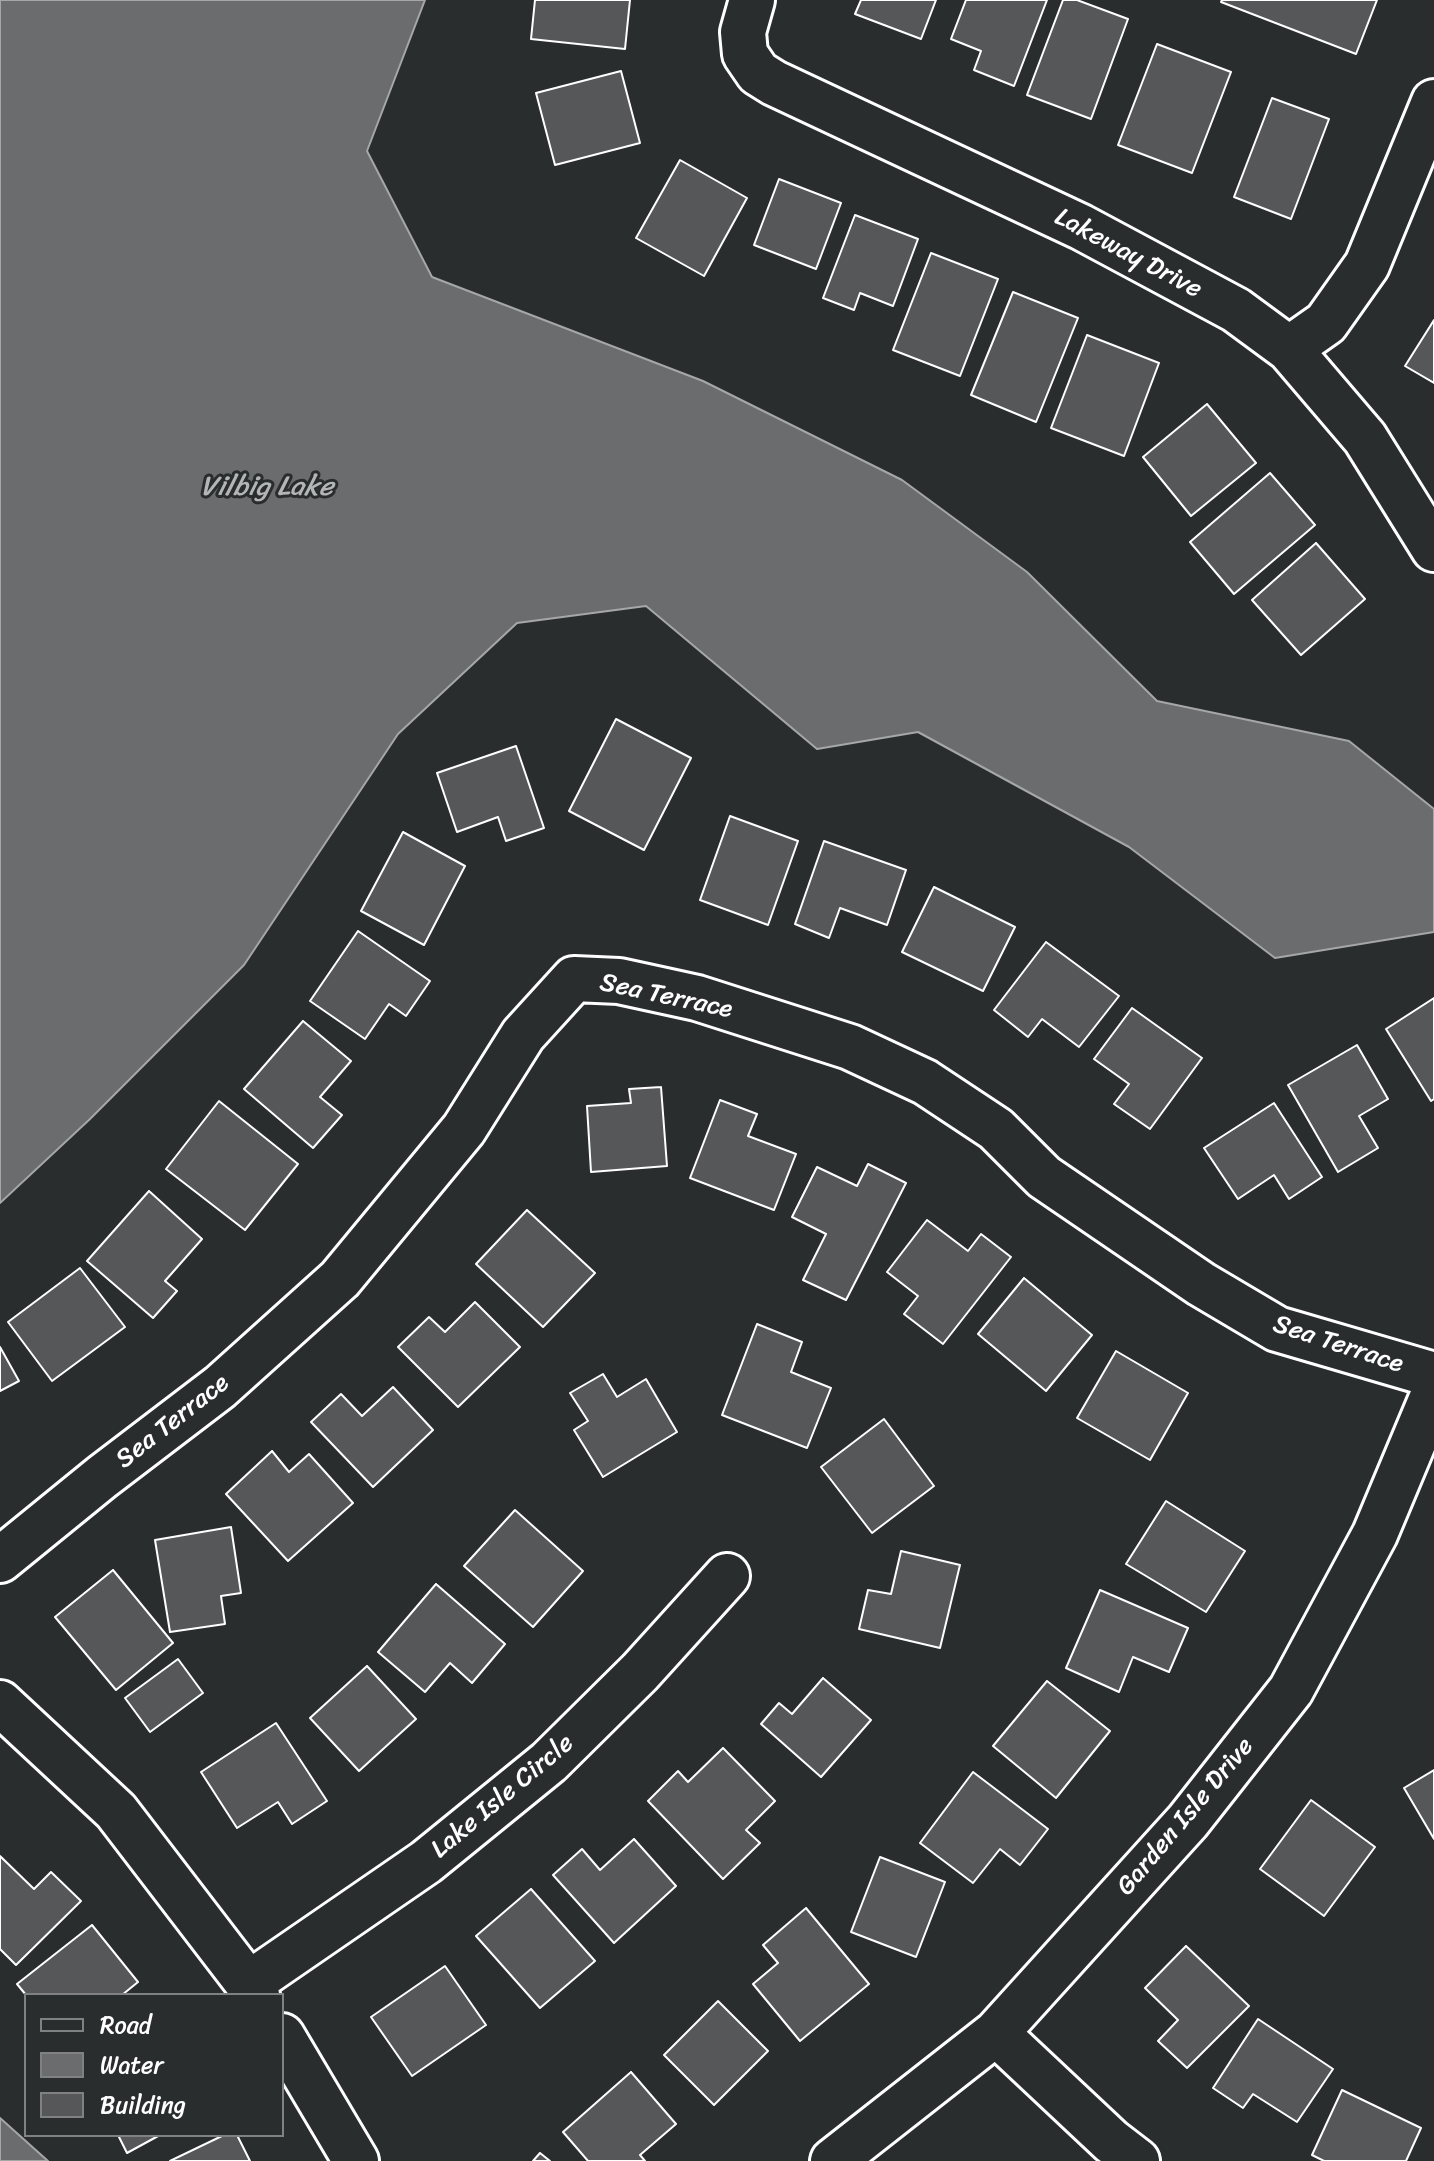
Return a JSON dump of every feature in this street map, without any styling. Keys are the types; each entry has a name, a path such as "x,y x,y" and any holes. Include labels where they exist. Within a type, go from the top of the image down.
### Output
{"street":[{"name":"Lakeway Drive","path":"752,0 743,32 745,54 758,73 1081,227 1236,310 1289,349 1365,438 1434,549"},
{"path":"1289,349 1326,323 1367,265 1434,102"},
{"name":"Sea Terrace","path":"0,1560 220,1387 340,1279 464,1129 523,1035 574,979 619,981 697,998 850,1047 925,1082 996,1129 1044,1177 1201,1284 1277,1329 1434,1375"},
{"name":"Garden Isle Drive","path":"833,2161 996,2033 1188,1821 1291,1690 1375,1534 1434,1393"},
{"name":"Lake Isle Circle","path":"254,1989 426,1862 549,1762 640,1672 727,1576"},
{"path":"0,1703 116,1811 254,1989"},
{"path":"996,2033 1111,2141 1137,2161"},
{"path":"284,2039 356,2161"}],"water":[{"name":"Vilbig Lake","path":"0,0 425,0 367,151 432,277 703,381 902,480 1027,572 1157,701 1349,741 1434,809 1434,932 1275,958 1129,847 918,732 817,749 646,606 517,623 398,734 244,965 90,1119 0,1203"},
{"path":"0,2118 48,2161 0,2161"}],"building":[{"path":"535,0 630,0 625,49 531,39"},
{"path":"861,0 936,0 921,39 855,14"},
{"path":"966,0 1047,0 1014,86 974,70 981,51 951,39"},
{"path":"1063,0 1077,0 1128,19 1091,119 1027,95"},
{"path":"1222,0 1377,0 1356,54"},
{"path":"1157,44 1231,72 1192,173 1118,145"},
{"path":"621,71 640,143 555,165 536,93"},
{"path":"1272,98 1329,119 1291,219 1234,197"},
{"path":"680,160 747,198 704,276 636,238"},
{"path":"779,179 841,203 816,269 754,245"},
{"path":"855,215 918,239 893,306 860,293 854,310 823,298"},
{"path":"931,253 998,279 960,376 893,350"},
{"path":"1013,292 1078,318 1036,422 971,395"},
{"path":"1434,320 1434,383 1405,366"},
{"path":"1087,335 1159,363 1124,456 1051,428"},
{"path":"1207,404 1256,463 1191,516 1143,457"},
{"path":"1270,473 1315,525 1234,594 1190,542"},
{"path":"1316,543 1365,599 1301,655 1252,600"},
{"path":"616,719 691,758 644,850 569,811"},
{"path":"516,746 544,828 506,841 498,817 457,832 437,773"},
{"path":"730,816 798,841 768,925 700,900"},
{"path":"403,832 465,866 424,945 361,911"},
{"path":"824,841 906,870 887,925 840,908 829,938 795,924"},
{"path":"934,887 1015,927 983,991 902,952"},
{"path":"358,931 430,981 406,1016 389,1004 365,1039 310,1001"},
{"path":"1046,942 1119,996 1079,1047 1042,1019 1028,1037 994,1010"},
{"path":"1434,998 1434,1099 1431,1101 1386,1029"},
{"path":"1132,1008 1202,1058 1150,1129 1114,1104 1129,1084 1094,1059"},
{"path":"303,1021 351,1061 320,1097 342,1115 313,1148 244,1089"},
{"path":"1357,1045 1388,1099 1359,1116 1378,1148 1338,1172 1288,1085"},
{"path":"661,1087 667,1166 591,1172 587,1106 631,1103 629,1089"},
{"path":"720,1100 757,1114 748,1136 796,1154 774,1210 690,1178"},
{"path":"219,1101 298,1164 245,1230 166,1169"},
{"path":"1274,1103 1322,1177 1289,1199 1274,1175 1238,1199 1204,1148"},
{"path":"868,1164 906,1183 846,1300 803,1280 826,1234 792,1217 817,1167 857,1186"},
{"path":"149,1191 202,1239 165,1281 177,1291 153,1318 87,1261"},
{"path":"527,1210 595,1273 543,1327 476,1264"},
{"path":"927,1220 968,1251 981,1234 1011,1257 943,1344 904,1314 918,1296 887,1272"},
{"path":"80,1268 125,1327 52,1381 8,1322"},
{"path":"1024,1278 1092,1335 1046,1391 978,1334"},
{"path":"475,1302 520,1347 458,1407 398,1347 429,1317 445,1332"},
{"path":"757,1324 802,1342 791,1372 831,1388 807,1448 722,1415"},
{"path":"0,1347 19,1381 0,1391"},
{"path":"1116,1351 1188,1393 1150,1460 1077,1418"},
{"path":"603,1374 617,1397 646,1379 677,1432 603,1477 574,1430 588,1421 570,1393"},
{"path":"393,1387 433,1430 373,1487 311,1422 341,1394 362,1416"},
{"path":"884,1419 934,1486 872,1533 821,1467"},
{"path":"272,1451 289,1472 309,1454 353,1503 288,1561 226,1494"},
{"path":"1166,1501 1245,1551 1206,1612 1126,1564"},
{"path":"515,1510 583,1571 533,1627 464,1566"},
{"path":"231,1527 241,1593 221,1596 225,1624 170,1632 155,1540"},
{"path":"901,1551 960,1565 940,1648 859,1629 868,1590 891,1594"},
{"path":"113,1570 173,1643 116,1690 55,1617"},
{"path":"436,1584 505,1644 472,1683 450,1663 425,1692 378,1652"},
{"path":"1100,1590 1188,1628 1169,1672 1133,1657 1119,1692 1066,1668"},
{"path":"178,1659 203,1693 150,1732 125,1698"},
{"path":"367,1666 416,1719 359,1771 310,1718"},
{"path":"823,1678 871,1720 821,1777 761,1724 779,1703 792,1714"},
{"path":"1047,1681 1110,1731 1056,1798 993,1746"},
{"path":"276,1723 327,1801 292,1824 278,1802 237,1828 201,1772"},
{"path":"723,1748 775,1801 746,1830 760,1843 723,1879 648,1801 678,1771 688,1782"},
{"path":"1434,1770 1434,1839 1404,1788"},
{"path":"973,1772 1048,1829 1020,1865 1000,1849 973,1883 920,1843"},
{"path":"1311,1800 1375,1847 1324,1916 1260,1869"},
{"path":"634,1839 676,1886 614,1943 553,1875 582,1849 600,1870"},
{"path":"0,1856 34,1889 51,1872 81,1901 16,1965 0,1949"},
{"path":"880,1857 945,1882 916,1957 851,1932"},
{"path":"531,1889 595,1961 540,2008 476,1936"},
{"path":"806,1908 869,1984 800,2041 753,1984 778,1963 763,1945"},
{"path":"92,1925 138,1982 124,1993 24,1993 17,1984"},
{"path":"1186,1946 1249,2006 1187,2068 1158,2041 1178,2020 1145,1988"},
{"path":"445,1966 486,2025 412,2076 371,2017"},
{"path":"718,2001 768,2051 714,2105 664,2055"},
{"path":"1258,2019 1333,2069 1297,2122 1253,2094 1243,2108 1213,2088"},
{"path":"631,2072 676,2124 640,2155 645,2161 588,2161 563,2132"},
{"path":"1342,2090 1421,2128 1406,2161 1324,2161 1312,2155"},
{"path":"119,2137 156,2137 127,2153"},
{"path":"220,2137 238,2137 250,2161 170,2161"},
{"path":"540,2153 550,2161 533,2161"}]}
